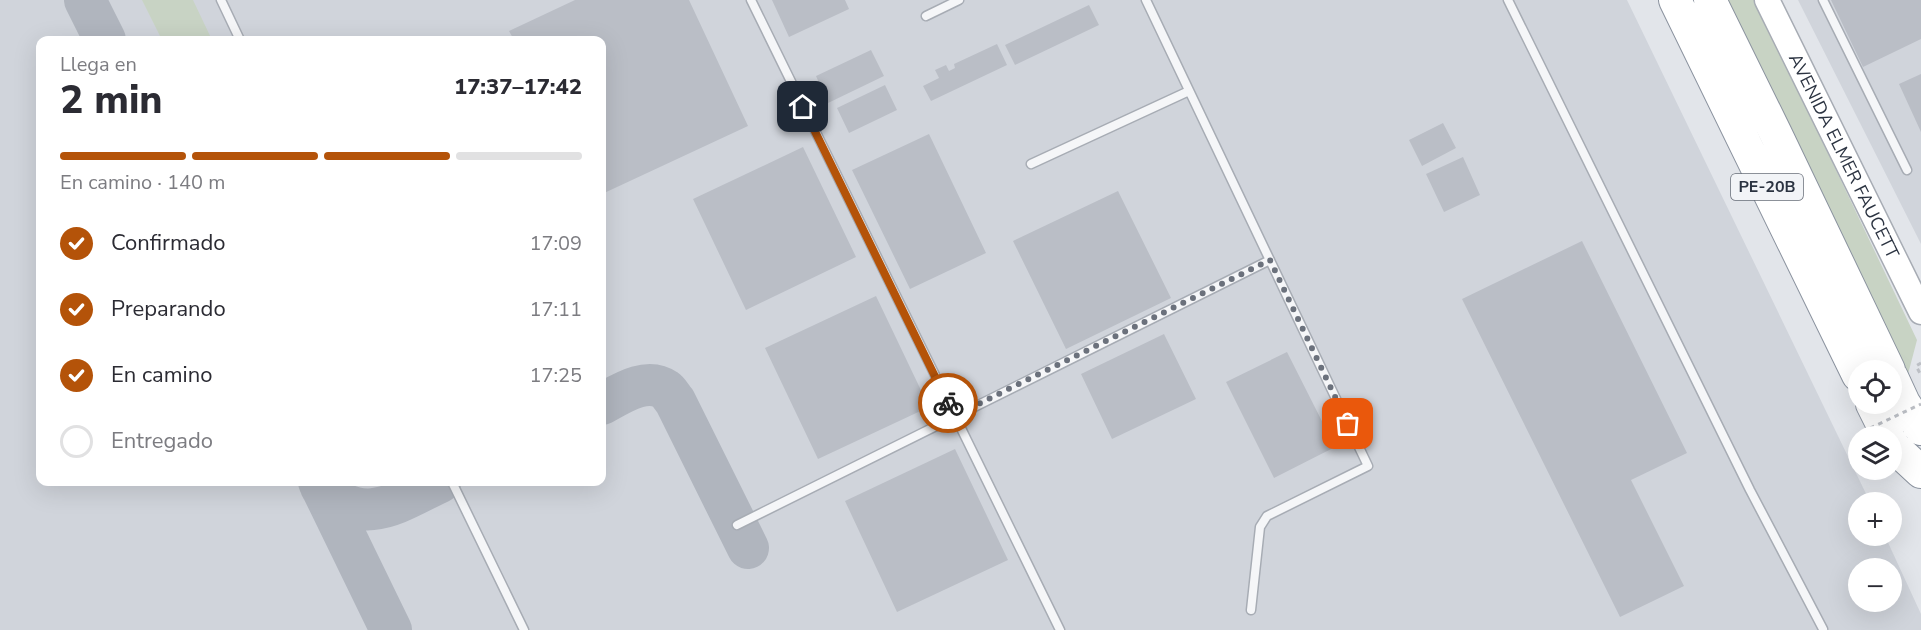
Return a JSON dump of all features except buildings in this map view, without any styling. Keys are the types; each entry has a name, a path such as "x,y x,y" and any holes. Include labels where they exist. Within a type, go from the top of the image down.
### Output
{"highway":[{"name":"PE-20B","path":"1675,0 1851,360"},
{"name":"PE-20B","path":"1710,0 1883,360"},
{"path":"1902,399 1921,429"},
{"path":"1902,454 1921,472"}],"main road":[{"name":"AVENIDA ELMER FAUCETT","path":"1767,0 1921,312"}],"lane":[{"path":"221,0 238,36"},
{"path":"751,0 1060,630"},
{"path":"926,16 959,0"},
{"path":"1146,0 1368,466 1267,516 1260,527 1251,610"},
{"path":"1508,0 1750,490 1823,629"},
{"path":"1822,0 1907,170"},
{"path":"1031,164 1189,91"},
{"path":"736,525 1270,260"},
{"path":"454,486 524,630"}],"path":[{"path":"1921,363 1916,366 1921,375"},
{"path":"1874,424 1921,404"}],"shaded area":[{"path":"0,0 1627,0 1848,457 1848,480 1859,480 1865,492 1848,492 1848,546 1890,546 1895,558 1848,558 1848,612 1902,612 1902,573 1921,614 1921,630 0,630"},
{"path":"1798,0 1921,0 1921,244"}],"green space":[{"path":"142,0 193,0 210,36 160,36"},
{"path":"1727,0 1755,0 1917,340 1907,378 1902,368 1902,360 1898,360"}],"taxiway":[{"path":"85,0 103,36"},
{"path":"606,402 641,386 658,386 667,391 675,401 748,548"},
{"path":"321,486 391,630"},
{"path":"321,487 336,500 351,507 366,509 394,504 432,486"}],"way so far":[{"path":"948,403 954,416 1270,260 1348,424"}],"route":[{"path":"803,107 948,403"}]}
